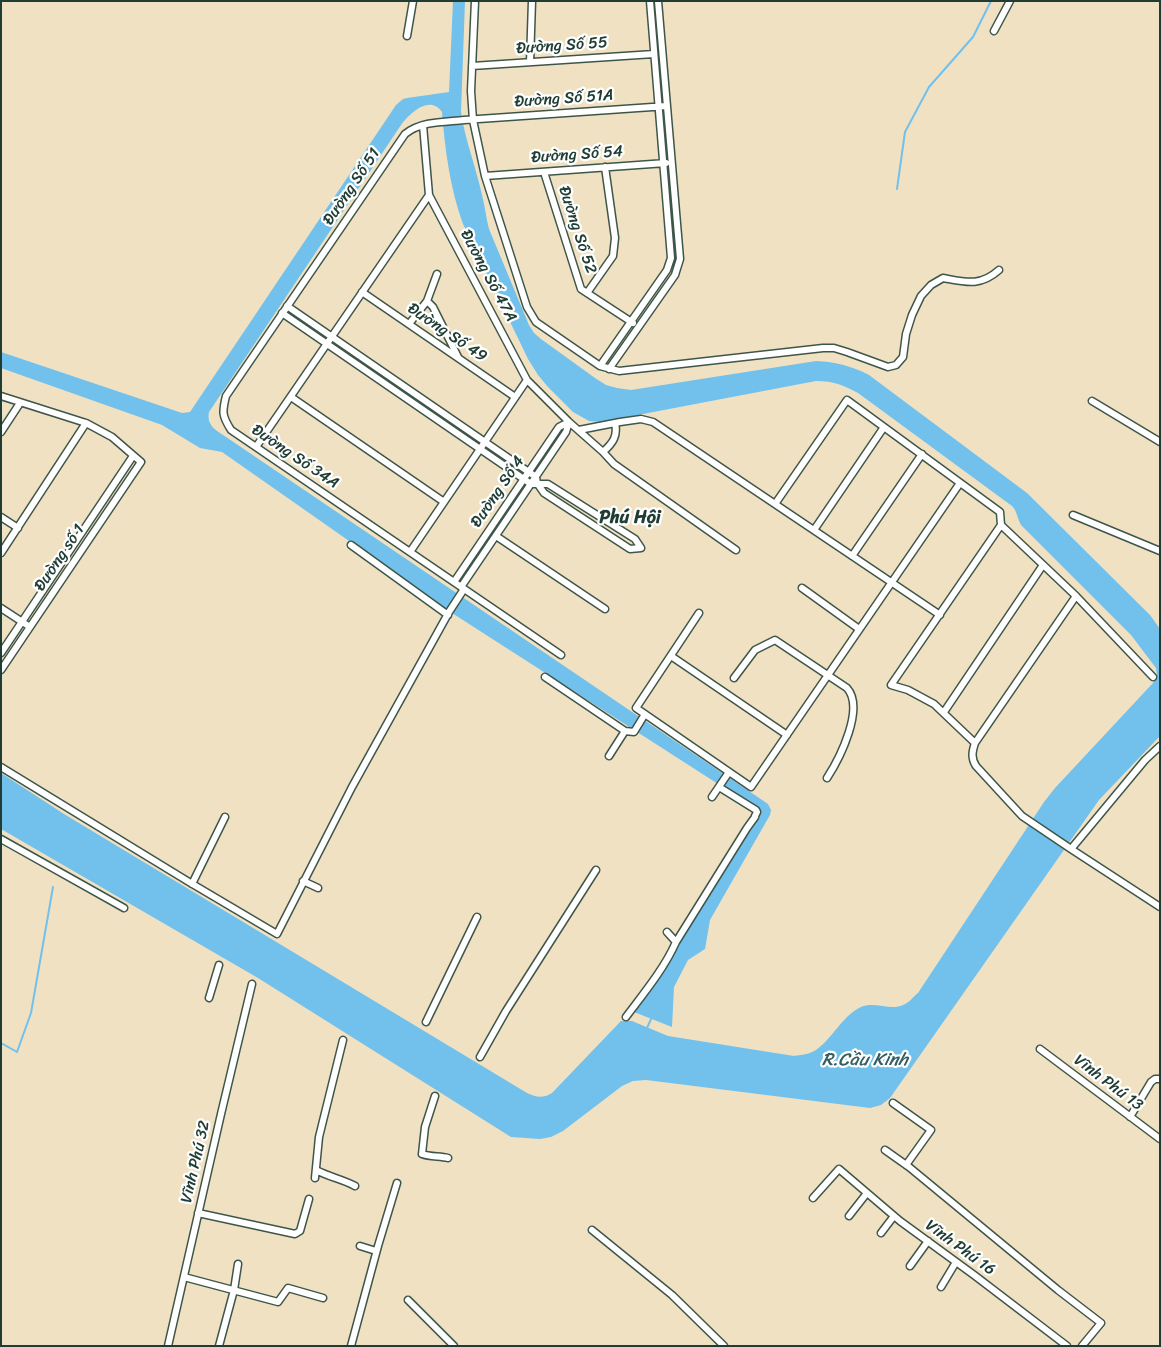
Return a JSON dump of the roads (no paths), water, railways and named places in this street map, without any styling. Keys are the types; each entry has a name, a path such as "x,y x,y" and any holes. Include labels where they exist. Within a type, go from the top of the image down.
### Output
{"street":[{"path":"408,36 413,1"},
{"path":"475,1 471,91 473,120 485,176 527,307 536,322 600,366 619,371 823,348 840,350 888,367 896,365 903,357 906,334 912,315 921,296 932,285 943,278 968,283 975,282 999,270"},
{"path":"530,62 532,1"},
{"path":"600,366 666,270 671,258 650,1"},
{"path":"609,369 675,274 680,259 658,1"},
{"path":"994,31 1010,1"},
{"name":"Đường Số 55","path":"472,66 654,54"},
{"name":"Đường Số 51A","path":"464,120 667,106"},
{"name":"Đường Số 51","path":"287,306 405,134 412,128 422,125 464,120"},
{"name":"Đường Số 47A","path":"422,125 429,195 527,380 614,464 736,550"},
{"name":"Đường Số 54","path":"485,176 672,162"},
{"path":"587,293 613,256 615,238 605,167"},
{"name":"Đường Số 52","path":"544,172 581,289 639,326"},
{"path":"256,447 429,195"},
{"path":"409,324 427,301 437,274"},
{"name":"Đường Số 49","path":"362,292 515,397"},
{"path":"427,301 433,307 458,358"},
{"path":"282,313 523,479 535,481 548,484 635,540 640,548 630,549 544,493 535,481 528,471 287,306"},
{"name":"Đường Số 34A","path":"287,306 226,396 222,410 224,420 231,430 454,582 462,590 561,655"},
{"path":"410,552 527,380"},
{"path":"1,396 86,423 112,437 133,456"},
{"path":"291,397 444,502"},
{"path":"775,504 847,400 1000,512 1001,525 891,685 908,690 934,704 975,744"},
{"path":"1092,402 1160,442"},
{"path":"1,432 20,403"},
{"path":"579,430 641,419 653,422 940,615"},
{"path":"1,767 277,934 352,787 462,590 496,536 535,481 566,432 569,422"},
{"name":"Đường Số 4","path":"454,582 559,427 569,422"},
{"path":"1,553 86,423"},
{"path":"603,452 612,444 616,430 614,423"},
{"path":"814,530 884,427"},
{"path":"852,556 922,454"},
{"name":"Đường số 1","path":"1,653 133,456 141,462 1,670"},
{"path":"699,613 636,708 644,716 751,787 960,482"},
{"path":"1073,515 1160,551"},
{"path":"1,517 18,528"},
{"path":"1001,525 1076,596 1153,677"},
{"path":"496,536 605,609"},
{"path":"350,546 449,614"},
{"path":"944,712 1043,565"},
{"path":"802,588 859,629"},
{"path":"1076,596 975,744 972,756 976,766 1024,817 1068,848 1160,907"},
{"path":"1,608 30,627"},
{"path":"734,678 755,650 775,640 850,691 854,706 853,717 846,740 828,778"},
{"path":"671,656 787,735"},
{"path":"545,677 625,731 634,732 644,716"},
{"path":"609,756 625,731"},
{"path":"1068,848 1145,760 1160,746"},
{"path":"712,797 728,773"},
{"path":"626,1017 662,968 676,942 755,817 756,810 720,786"},
{"path":"192,884 225,817"},
{"path":"1,839 124,908"},
{"path":"480,1057 506,1011 596,870"},
{"path":"304,881 318,888"},
{"path":"426,1022 477,917"},
{"path":"668,932 676,942"},
{"path":"209,998 220,964"},
{"name":"Vĩnh Phú 32","path":"168,1346 252,984"},
{"path":"315,1178 319,1137 343,1040"},
{"name":"Vĩnh Phú 13","path":"1040,1049 1160,1139"},
{"path":"1130,1117 1151,1082 1155,1079 1160,1080"},
{"path":"435,1096 425,1127 422,1154 448,1158"},
{"path":"893,1103 931,1130 906,1165"},
{"path":"885,1150 1101,1323 1082,1346"},
{"name":"Vĩnh Phú 16","path":"814,1198 839,1169 894,1216 1067,1346"},
{"path":"316,1170 325,1175 343,1179 355,1186"},
{"path":"352,1346 376,1251 397,1182"},
{"path":"849,1216 867,1193"},
{"path":"198,1213 296,1234 300,1231 309,1199"},
{"path":"881,1233 894,1216"},
{"path":"592,1230 672,1295 724,1346"},
{"path":"910,1266 928,1241"},
{"path":"360,1246 376,1251"},
{"path":"941,1287 956,1262"},
{"path":"219,1346 234,1290 238,1264"},
{"path":"184,1277 278,1302 288,1288 323,1298"},
{"path":"408,1300 454,1346"}],"water":[{"name":"R.Cầu Kinh","path":"453,1 465,1 461,112 465,133 480,185 489,229 534,333 606,385 631,390 816,361 844,365 863,372 1027,493 1150,615 1160,629 1160,736 1099,800 890,1098 881,1105 870,1108 646,1080 633,1081 622,1086 563,1131 551,1137 540,1139 511,1137 258,978 1,829 1,773 64,814 527,1093 542,1097 552,1093 621,1021 632,1021 668,1036 794,1056 816,1050 843,1021 861,1007 872,1005 898,1007 907,1003 918,993 1044,802 1153,683 1157,675 1156,668 1131,635 1022,526 1012,506 858,393 848,388 838,384 816,381 601,422 589,421 573,412 548,387 528,359 463,224 449,169 442,112 432,105 426,105 414,111 401,125 209,412 209,421 221,434 768,804 771,810 770,815 710,920 705,949 688,960 674,987 672,1027 634,1012 667,964 757,809 452,613 222,452 200,448 162,425 1,368 1,352 182,413 190,412 396,105 407,98 449,92"}],"waterway":[{"path":"897,189 905,132 929,87 973,37 991,1"},
{"path":"1,1043 17,1052 31,1013 53,887"},
{"path":"647,1028 652,1017"}],"district":[{"name":"Phú Hội","path":"630,518"}]}
